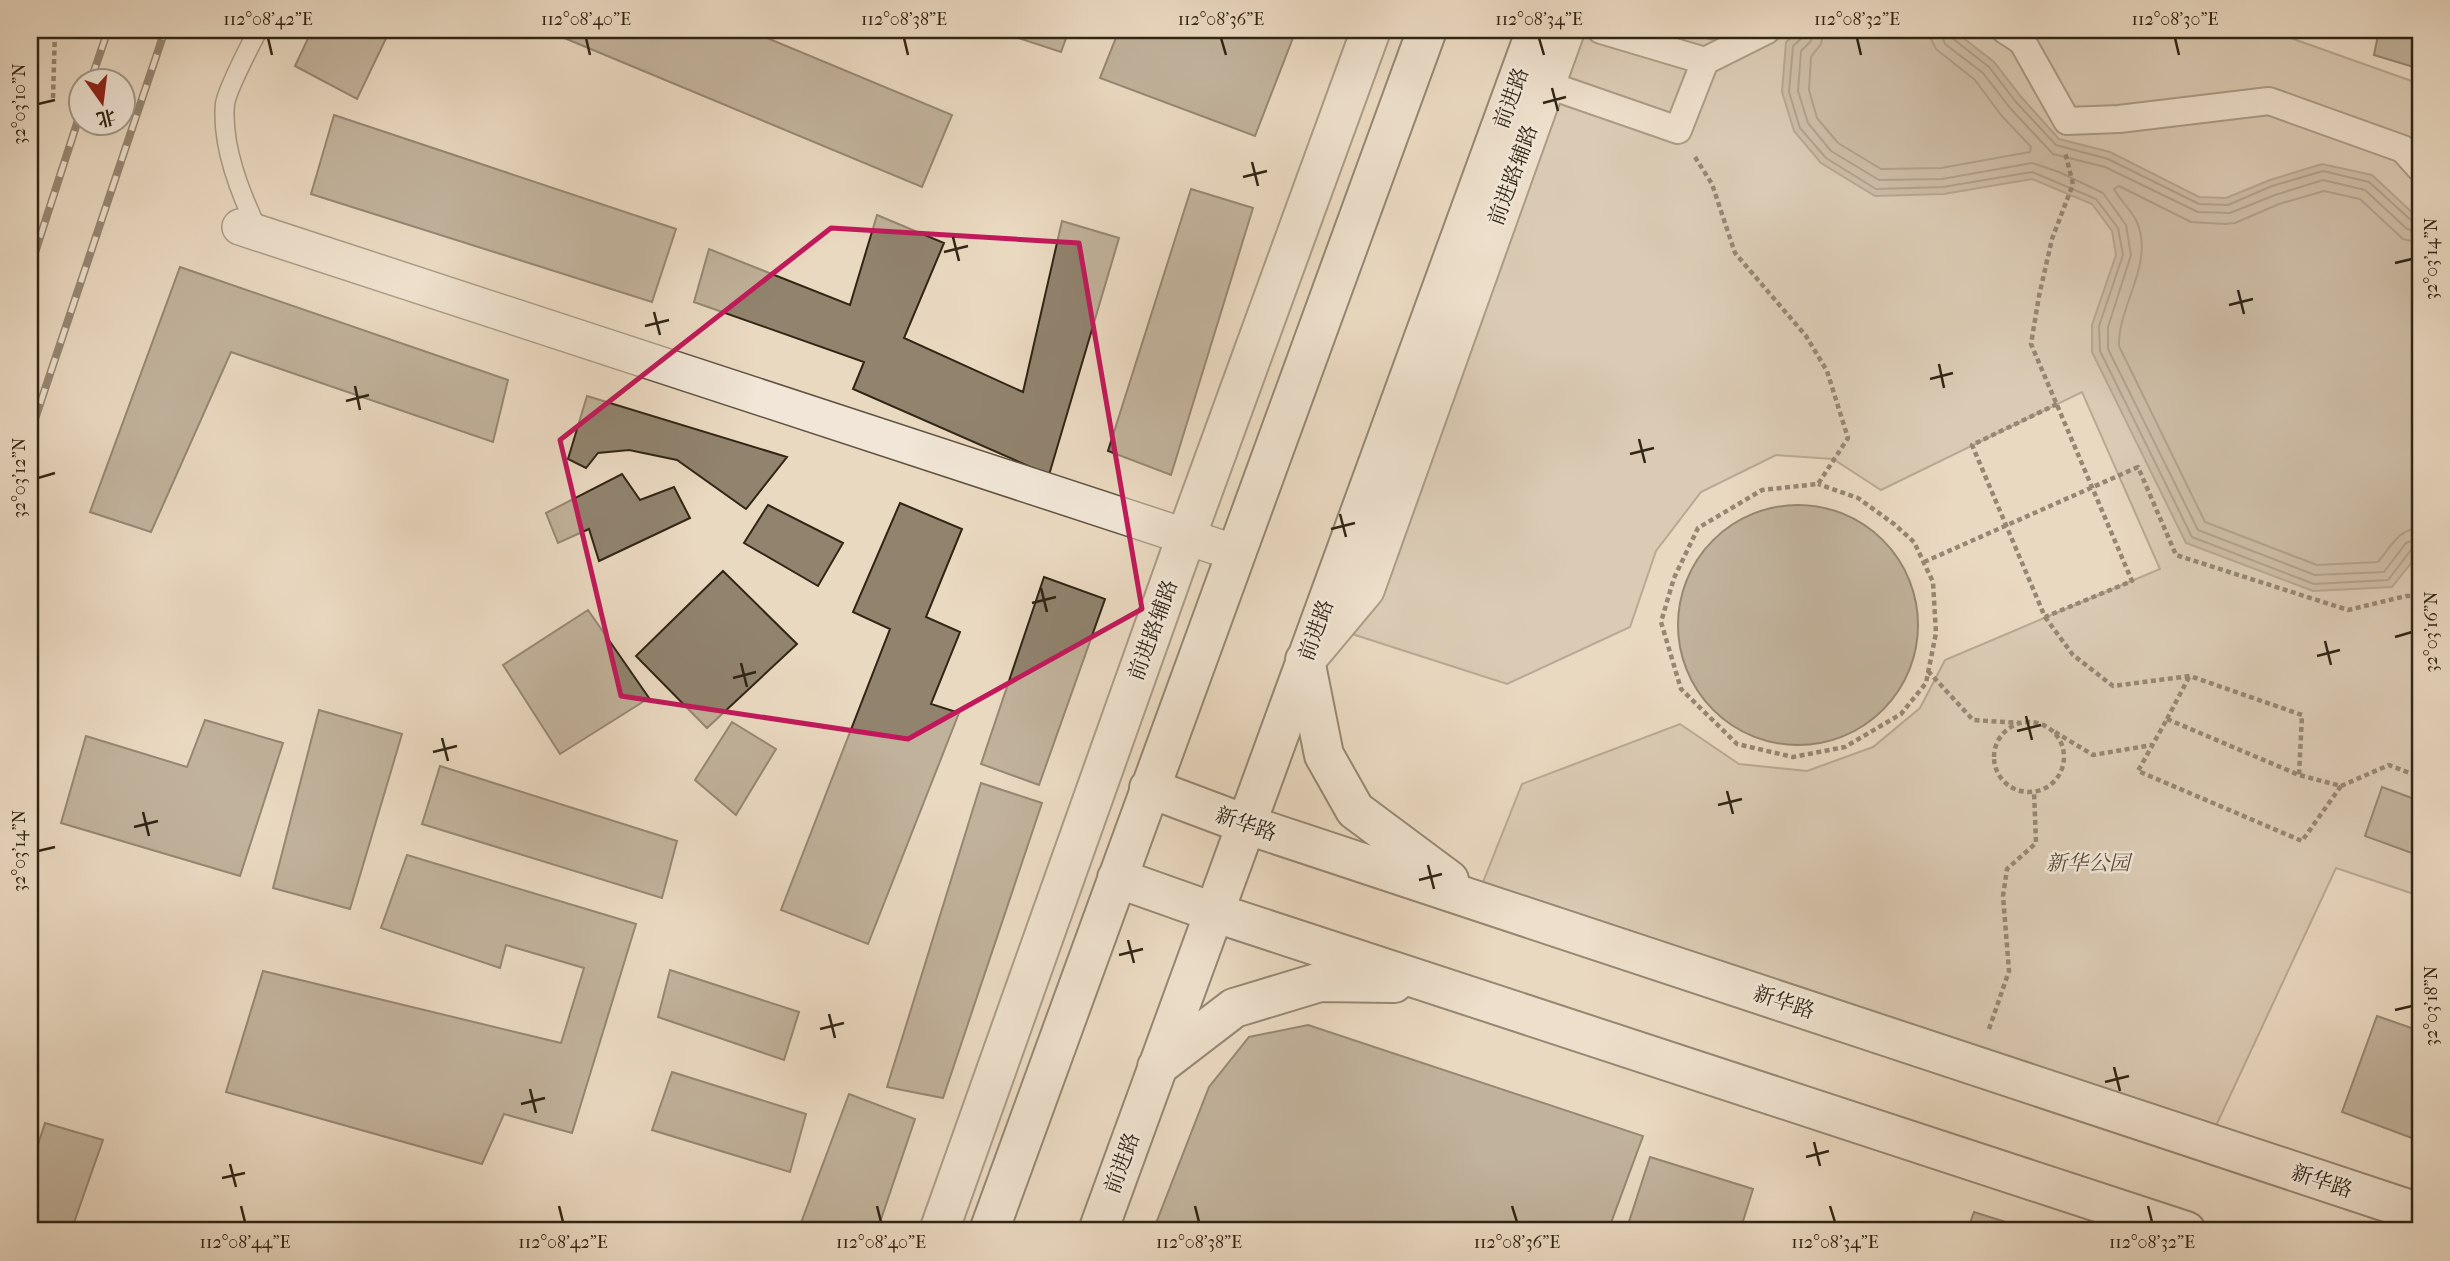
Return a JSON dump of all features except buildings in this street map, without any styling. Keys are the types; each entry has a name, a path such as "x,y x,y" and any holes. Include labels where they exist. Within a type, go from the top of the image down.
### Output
{"main road":[{"name":"前进路辅路","path":"939,1231 1186,537 1371,30"},
{"path":"989,1231 1427,30"},
{"name":"前进路","path":"1098,1231 1305,660 1532,80 1536,30"},
{"path":"1532,80 1565,30"},
{"path":"1305,660 1324,755 1355,810 1475,900"},
{"name":"新华路","path":"1149,788 1245,824 2420,1213"},
{"path":"1117,878 1213,912 2186,1231"},
{"path":"1114,1231 1154,1076 1234,1008 1320,982 1430,983"}],"street":[{"path":"1601,30 1705,61"},
{"path":"1532,80 1678,130 1705,61 1767,30"},
{"path":"2005,30 2022,41 2067,121 2119,119 2269,100 2403,149 2420,168"},
{"path":"249,230 1236,553"}],"lane":[{"path":"249,230 244,201 228,148 225,102 258,30"}],"path":[{"path":"53,98 55,30"},
{"path":"1678,130 1712,184 1735,253 1806,336 1827,371 1848,438 1818,484"},
{"path":"2045,617 2132,581 2094,486 2031,344 2052,239 2073,184 2065,145"},
{"path":"2057,404 1972,445 2045,617 2073,655 2113,686 2190,676 2302,715 2299,775"},
{"path":"1924,562 2137,467 2176,555 2348,610 2406,596 2420,596"},
{"path":"1818,484 1858,498 1914,542 1924,562 1933,582 1936,633 1926,683 1901,714 1845,747 1793,757 1737,744 1681,689 1661,622 1674,578 1698,528 1762,490 1818,484"},
{"path":"1928,671 1973,720 2039,724 2093,754 2152,745"},
{"path":"2190,676 2138,771 2302,841 2341,786 2389,765 2420,777"},
{"path":"2167,719 2299,775 2341,786"},
{"path":"2022,723 2010,727 2001,735 1994,758 2002,779 2011,787 2022,791 2046,787 2062,770 2062,746 2048,728"},
{"path":"1976,1066 2009,971 2003,896 2007,869 2036,843 2034,791"}],"highlighted area":[{"path":"831,228 1079,243 1142,609 908,739 621,696 560,440"}],"green space":[{"name":"新华公园","path":"1536,30 1677,30 1713,40 1741,30 2268,30 2420,84 2420,896 2336,868 2208,1143 1476,900 1522,784 1680,724 1739,764 1807,771 1873,747 1920,708 1945,660 2160,569 2082,392 1881,490 1833,459 1776,455 1701,492 1656,551 1630,627 1507,684 1318,623"}],"water":[{"path":"1801,30 1953,30 1994,62 2059,139 2110,152 2199,197 2226,198 2270,180 2322,164 2372,175 2417,217 2420,225 2420,552 2392,587 2313,591 2186,543 2092,352 2092,325 2116,255 2112,231 2092,204 2032,179 1944,194 1875,196 1821,163 1794,131 1782,92 1786,42"}],"railway":[{"path":"96,66 108,30"},
{"path":"30,434 165,30"},
{"path":"30,268 73,136"}]}
